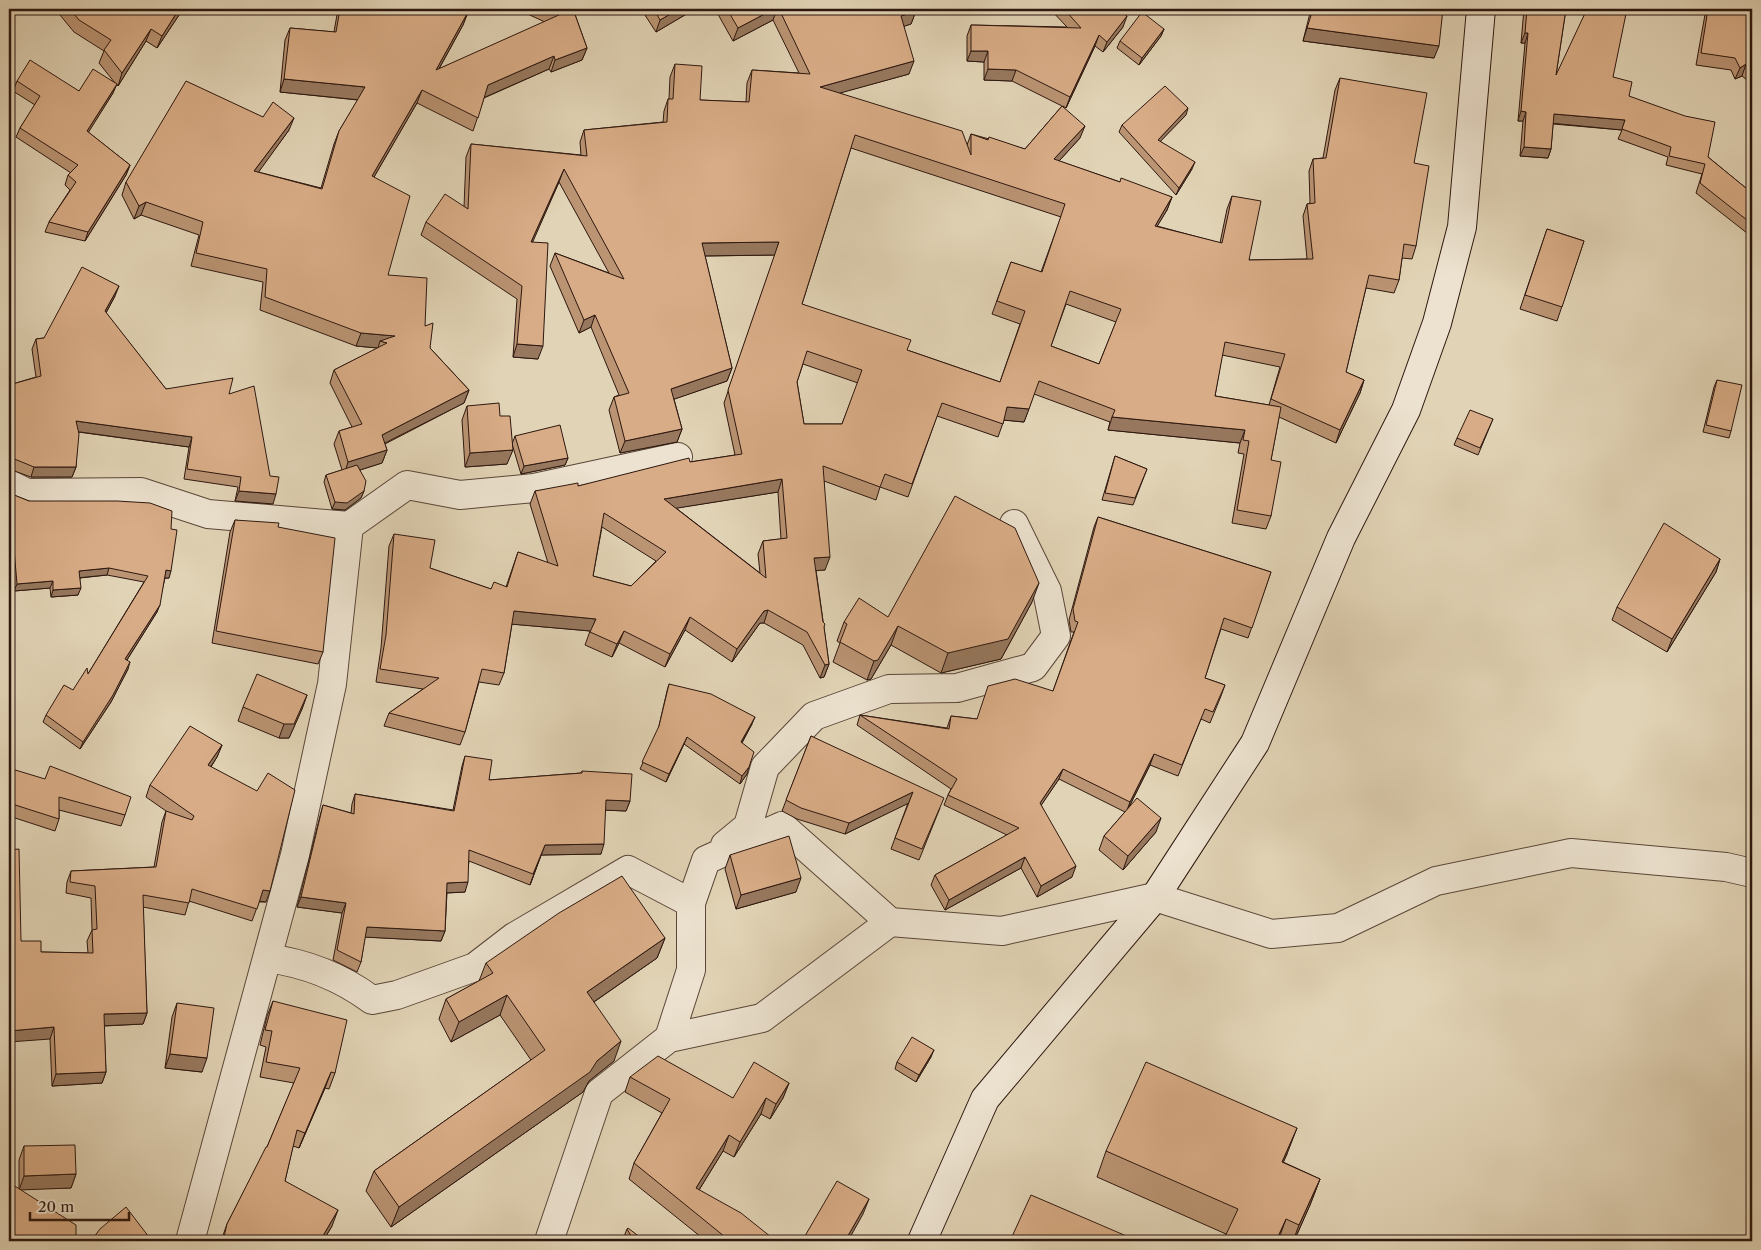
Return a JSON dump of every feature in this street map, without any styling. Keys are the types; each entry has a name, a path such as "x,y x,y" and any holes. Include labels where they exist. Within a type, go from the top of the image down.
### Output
{"street":[{"path":"922,1241 985,1099 1155,897 1255,743 1341,538 1406,410 1437,323 1462,227 1481,9"},
{"path":"9,484 26,493 141,492 208,514 349,526 406,485 460,495 534,488 678,457"},
{"path":"669,1038 691,970 691,902 706,860 748,826 765,767 814,716 889,689 957,688 1033,667 1056,636 1046,591 1014,524"},
{"path":"190,1241 295,855 332,684 349,526"},
{"path":"706,860 782,826 890,922 1002,931 1155,897 1271,934 1338,928 1436,881 1571,853 1726,867 1752,873"},
{"path":"267,958 295,962 352,985 372,1000 397,995 474,967 514,937 628,870 691,902"},
{"path":"549,1241 598,1093 669,1038 762,1018 890,922"}],"building":[{"path":"70,9 179,9 162,36 151,29 122,73 104,50 111,40 79,20"},
{"path":"340,9 447,9 468,12 436,70 561,14 549,9 573,9 587,48 555,60 554,56 488,85 478,118 422,90 372,176 410,196 388,275 427,278 425,326 433,323 430,348 469,390 382,435 387,450 348,462 339,431 362,424 334,370 387,343 380,341 395,336 361,333 265,297 267,269 196,253 203,222 146,202 139,206 126,182 186,81 263,117 273,102 294,118 254,171 322,189 339,131 365,87 284,79 290,28 336,32"},
{"path":"654,9 679,9 660,20"},
{"path":"727,9 774,9 738,28"},
{"path":"779,9 915,9 916,11 901,16 914,61 820,87 962,131 971,155 971,134 988,140 989,137 1025,149 1062,106 1085,126 1054,159 1120,182 1121,178 1172,197 1155,226 1222,243 1232,196 1261,201 1249,260 1313,259 1307,204 1315,203 1313,159 1326,158 1340,78 1427,93 1414,163 1429,166 1416,246 1404,244 1399,280 1369,275 1346,372 1364,380 1340,430 1271,399 1285,354 1225,342 1215,396 1281,407 1271,460 1281,462 1271,516 1237,510 1249,441 1243,440 1245,430 1112,417 1115,410 1039,381 1029,409 1007,407 1003,424 942,403 912,484 885,474 880,487 823,466 830,557 814,558 823,622 825,624 829,664 825,665 807,632 768,610 764,611 737,649 690,617 670,654 624,631 617,644 590,632 596,619 514,611 504,673 482,669 465,732 389,713 439,678 380,669 386,635 394,534 435,540 430,568 491,589 494,582 507,587 518,552 558,566 535,491 578,483 578,486 689,458 690,462 742,454 728,390 779,242 702,243 732,368 671,389 682,429 625,441 614,397 629,393 595,315 584,320 555,253 624,279 564,169 531,242 548,243 543,346 517,344 522,286 426,222 445,194 468,209 471,144 587,156 584,130 667,122 668,99 673,99 675,64 702,66 700,100 749,102 752,70 810,74","holes":["855,135 1065,204 1042,272 1011,262 997,301 1025,311 1000,382 907,350 911,340 802,304","1070,291 1121,309 1099,364 1051,346","807,351 862,370 842,424 804,424 797,382","782,479 787,538 763,541 766,578 664,499","604,513 666,552 631,586 593,576"]},
{"path":"1064,9 1118,9 1127,16 1107,42 1099,35 1070,97 1016,70 988,69 988,51 971,51 971,25 1081,28"},
{"path":"1313,9 1443,9 1439,46 1307,28"},
{"path":"1527,9 1566,9 1556,75 1587,9 1627,9 1613,77 1632,82 1629,96 1685,116 1715,122 1708,157 1752,193 1752,224 1700,183 1705,164 1669,156 1671,147 1622,129 1625,120 1554,114 1551,149 1524,147 1526,112 1521,111 1528,33 1525,33"},
{"path":"1708,9 1737,9 1752,14 1752,69 1746,64 1740,68 1735,58 1701,53"},
{"path":"1142,12 1164,29 1142,58 1120,41"},
{"path":"30,60 79,91 93,69 117,84 87,131 130,165 88,232 49,222 76,182 68,175 78,165 20,128 40,96 17,81"},
{"path":"1165,86 1188,108 1158,140 1195,162 1179,188 1122,125"},
{"path":"1547,229 1584,241 1562,307 1525,295"},
{"path":"82,267 119,286 105,311 166,389 233,378 229,394 254,386 270,476 279,477 276,494 239,491 241,477 187,469 192,437 76,421 79,434 76,467 34,467 12,458 9,460 9,385 41,376 36,339 44,338"},
{"path":"1717,380 1742,385 1731,431 1706,425"},
{"path":"499,403 500,416 510,416 513,450 470,453 467,406"},
{"path":"1470,410 1493,419 1480,448 1457,438"},
{"path":"560,425 568,458 524,466 515,436"},
{"path":"1115,456 1147,469 1135,498 1105,493"},
{"path":"357,465 366,481 364,491 347,503 335,502 326,475"},
{"path":"9,493 29,501 150,503 172,511 171,529 177,530 171,571 166,570 160,605 125,659 130,662 113,695 83,742 46,715 64,685 73,690 87,668 88,674 148,576 109,568 79,571 81,588 53,590 53,581 17,584 12,526 9,526"},
{"path":"955,496 1015,528 1039,583 1008,639 948,653 898,626 878,660 874,661 840,642 847,624 844,622 859,598 888,617"},
{"path":"1098,517 1271,572 1252,628 1224,618 1205,678 1225,685 1213,712 1205,709 1182,765 1154,754 1130,802 1063,769 1040,803 1076,866 1041,886 1025,857 949,900 935,875 1019,828 948,795 957,779 860,715 949,729 951,716 977,719 988,686 1015,679 1053,691 1078,622 1075,621 1073,609"},
{"path":"235,520 279,523 278,527 335,538 323,652 216,631"},
{"path":"1664,523 1720,559 1672,639 1617,607"},
{"path":"257,674 307,695 294,724 284,724 243,707"},
{"path":"669,684 711,694 755,717 741,742 754,752 749,767 742,776 687,737 669,774 642,762 659,726"},
{"path":"190,726 222,745 208,765 257,791 268,773 295,790 270,891 263,890 257,909 192,889 189,903 143,895 147,1013 104,1014 106,1072 56,1074 54,1027 9,1031 9,850 19,849 21,941 41,941 41,952 93,953 92,930 97,929 95,886 70,882 71,871 156,867 166,811 192,820 194,816 150,785"},
{"path":"811,736 944,798 922,849 895,838 913,792 849,823 801,808 786,800"},
{"path":"465,756 492,760 489,780 582,773 582,771 632,774 630,801 606,800 604,844 545,845 533,874 469,850 468,882 447,883 445,931 367,927 361,962 337,950 346,903 301,897 323,805 354,814 355,794 454,811"},
{"path":"50,766 131,797 125,815 59,797 59,819 9,803 9,775 12,769 45,779"},
{"path":"1137,798 1161,818 1128,856 1104,836"},
{"path":"789,836 801,878 741,895 730,855"},
{"path":"622,876 665,938 587,992 621,1041 597,1061 590,1072 399,1207 374,1171 545,1050 507,995 459,1022 446,999 493,973 486,963 559,913"},
{"path":"273,1001 347,1020 335,1073 331,1072 305,1133 297,1130 285,1181 338,1210 320,1241 223,1241 227,1224 267,1147 300,1068 266,1062 272,1031 265,1030"},
{"path":"177,1003 214,1008 207,1058 170,1054"},
{"path":"912,1037 934,1050 919,1075 897,1062"},
{"path":"658,1056 733,1098 754,1062 789,1083 776,1104 766,1098 740,1142 729,1135 696,1188 741,1213 776,1241 730,1241 634,1163 670,1099 630,1077"},
{"path":"1146,1062 1297,1128 1282,1162 1320,1179 1299,1225 1286,1219 1276,1241 1223,1241 1238,1209 1106,1151"},
{"path":"75,1145 76,1174 24,1176 24,1146"},
{"path":"837,1181 869,1199 845,1241 802,1241"},
{"path":"10,1183 76,1225 76,1241 9,1241"},
{"path":"1031,1195 1138,1241 1010,1241"},
{"path":"126,1207 152,1241 84,1241 92,1235 94,1237 100,1229"},
{"path":"628,1228 645,1241 634,1241"}]}
